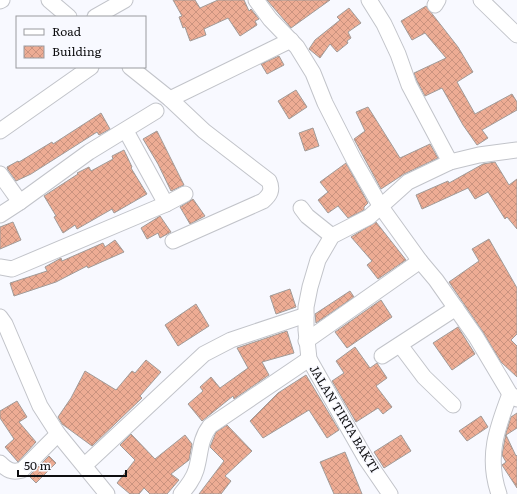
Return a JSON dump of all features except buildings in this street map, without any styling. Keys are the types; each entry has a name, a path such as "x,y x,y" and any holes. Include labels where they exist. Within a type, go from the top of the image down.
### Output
{"street":[{"path":"49,0 68,16"},
{"path":"97,16 125,0"},
{"path":"256,0 270,19 297,47 313,73 354,160 381,207 456,308 514,396 496,432 493,459 495,483 499,494"},
{"path":"369,0 384,24 398,54 409,85 450,162"},
{"path":"481,0 517,35"},
{"path":"170,99 290,40"},
{"path":"2,123 89,68"},
{"path":"131,68 170,99 204,131 269,181 272,187 269,196 263,201 173,241"},
{"path":"0,215 89,152 126,131 156,111"},
{"path":"126,131 166,204"},
{"path":"301,208 307,216 332,236 369,217 408,182 450,162 479,155 517,150"},
{"path":"0,174 20,202"},
{"path":"0,267 12,268 166,204 185,194"},
{"name":"JALAN TIRTA BAKTI","path":"332,236 318,260 310,287 306,315 306,341 309,360 366,459 390,494"},
{"path":"306,341 420,261"},
{"path":"382,356 456,308"},
{"path":"85,465 204,354 231,340 306,315"},
{"path":"0,317 5,324 40,406 58,434 85,465 107,494"},
{"path":"400,345 424,377 453,405"},
{"path":"181,494 189,485 196,472 202,438 210,426 309,360"},
{"path":"0,463 10,471 16,472 22,470 58,434"}]}
